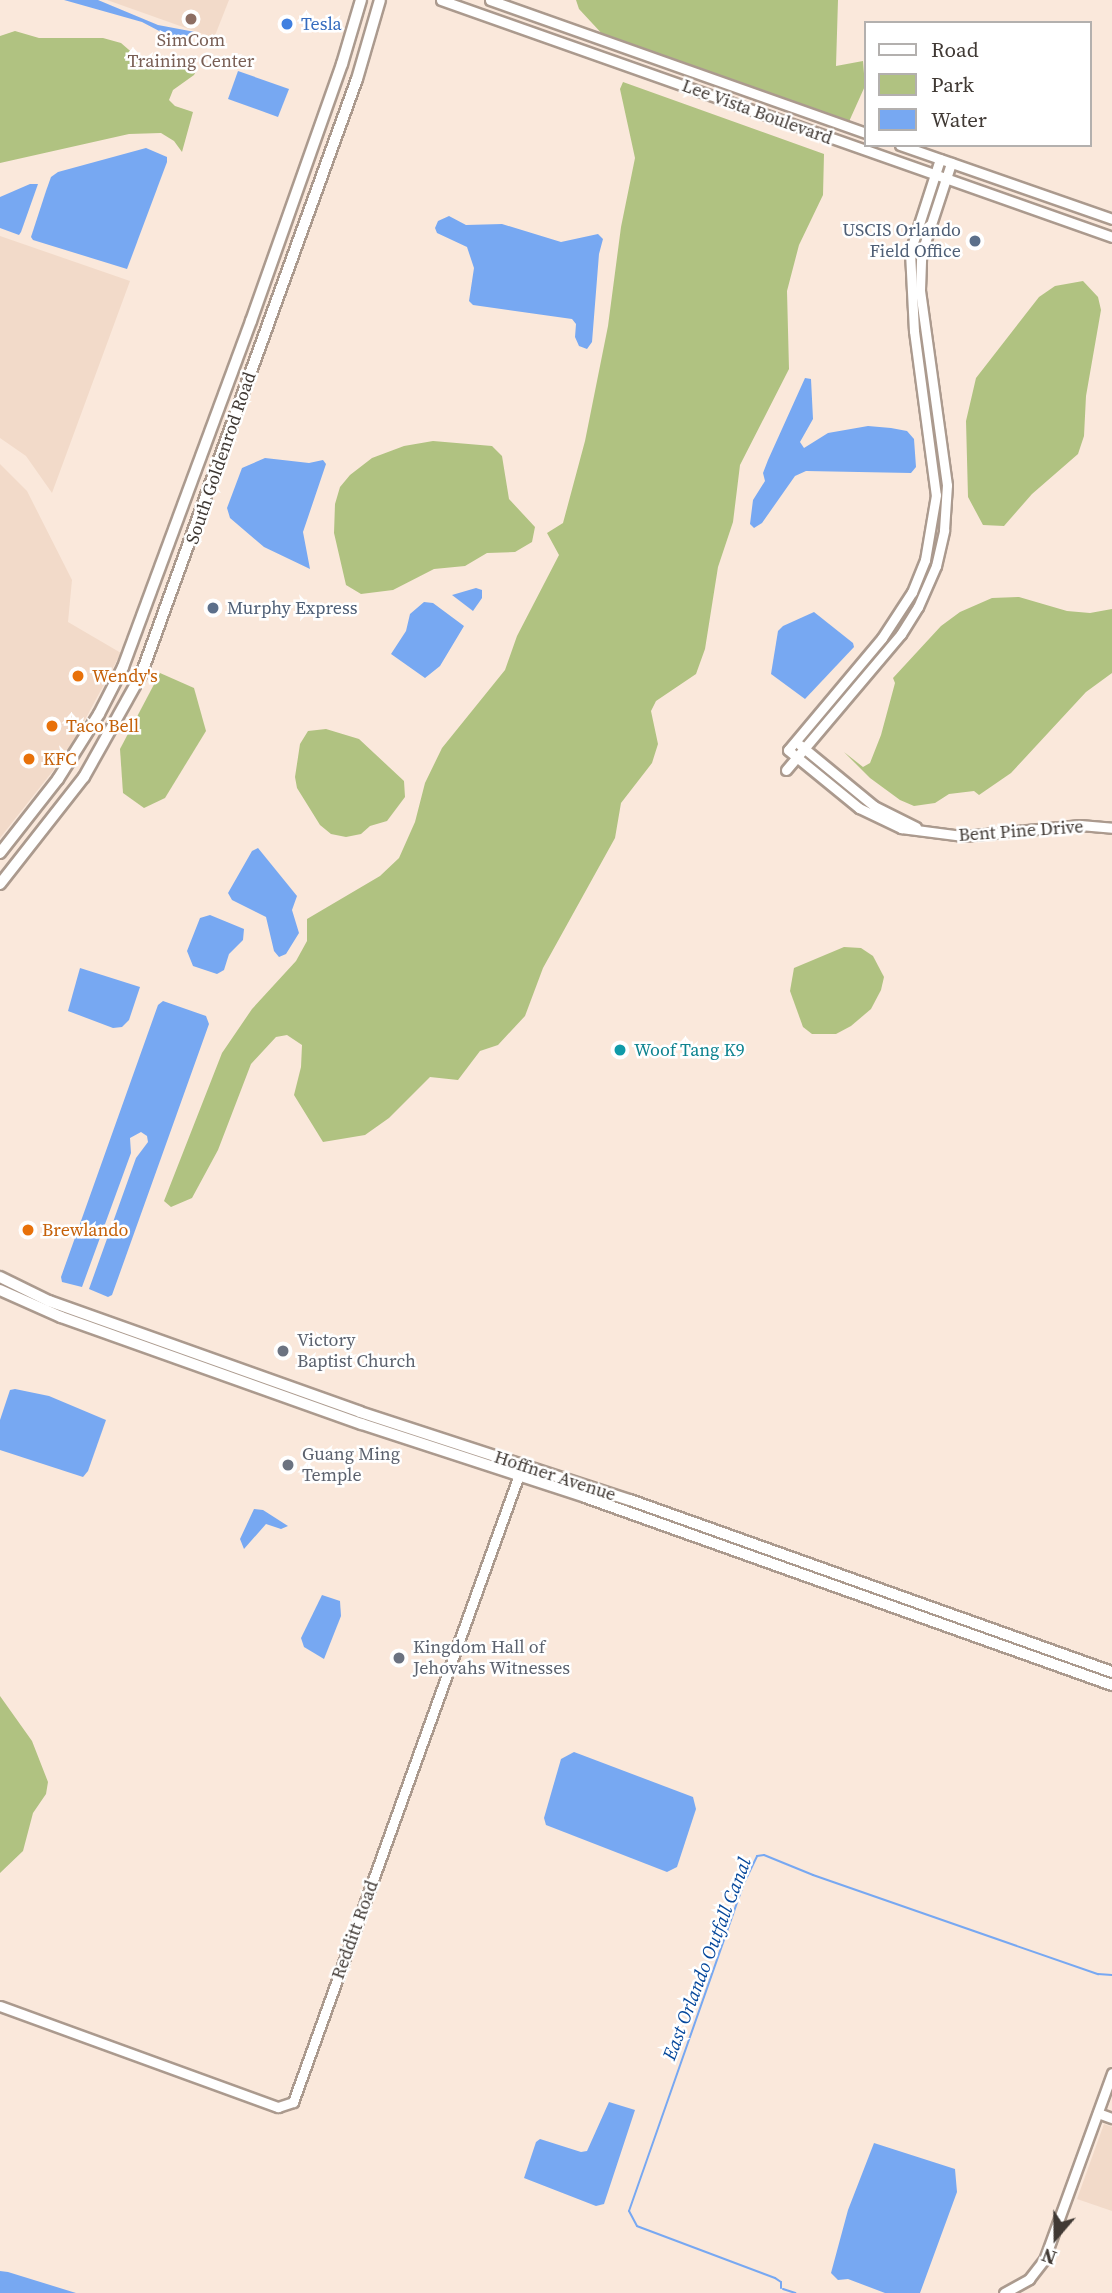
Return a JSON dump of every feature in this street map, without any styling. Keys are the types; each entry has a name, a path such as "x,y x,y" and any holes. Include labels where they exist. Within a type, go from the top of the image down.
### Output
{"main road":[{"name":"South Goldenrod Road","path":"0,853 58,779 114,686 142,623 325,113 361,0"},
{"name":"South Goldenrod Road","path":"0,884 84,777 141,675 343,119 380,0"},
{"path":"343,119 335,105 335,97 356,36 355,22"},
{"path":"309,213 310,197 333,134 334,124 325,113"},
{"path":"260,347 253,336 254,326 276,265 276,251"},
{"path":"227,442 228,427 250,364 249,349 243,342"},
{"path":"84,777 78,761 110,703 114,686"},
{"name":"Hoffner Avenue","path":"0,1277 49,1301 405,1426 728,1548 802,1562 1112,1672"},
{"name":"Hoffner Avenue","path":"0,1290 34,1307 362,1424 520,1470 762,1554 869,1598 1112,1685"},
{"path":"120,1338 130,1336 179,1353 187,1350"},
{"path":"196,1365 204,1361 242,1374 251,1373"},
{"path":"289,1398 303,1396 320,1402 329,1400"},
{"path":"362,1424 391,1430 405,1426"},
{"path":"869,1598 876,1596 917,1611 933,1609"},
{"path":"942,1624 956,1621 998,1637 1007,1635"}],"street":[{"name":"Lee Vista Boulevard","path":"441,0 1112,237"},
{"name":"Lee Vista Boulevard","path":"489,0 864,133"},
{"path":"502,22 507,6"},
{"path":"794,125 799,110"},
{"path":"906,147 1112,219"},
{"path":"795,741 879,642 912,592 932,528 936,495 933,462 909,291 910,252 940,159"},
{"path":"786,770 841,702 889,650 918,607 936,566 944,530 947,485 943,436 920,290 921,254 951,163"},
{"path":"879,642 889,650"},
{"name":"Bent Pine Drive","path":"931,833 874,806 795,741 788,750 871,816 901,828 931,833 985,835 1080,825 1112,828"},
{"name":"Redditt Road","path":"0,2006 278,2107 293,2102 520,1470"},
{"path":"1004,2293 1029,2279 1044,2260 1112,2073"},
{"path":"1098,2113 1112,2118"}],"shaded area":[{"name":"SimCom Training Center","path":"107,0 229,0 214,38"},
{"path":"0,236 130,281 52,493 26,456 0,438"},
{"path":"0,464 27,491 72,580 68,622 121,653 67,753 0,838"},
{"path":"1104,2124 1112,2127 1112,2211 1077,2199"}],"green space":[{"path":"576,0 838,0 836,66 863,61 864,88 847,126 605,37 579,9"},
{"path":"15,31 39,38 103,38 121,43 136,56 160,62 193,60 198,67 194,75 173,90 169,100 175,106 193,112 182,152 174,141 161,133 129,134 0,163 0,36"},
{"path":"623,82 824,154 823,195 799,245 787,291 789,369 740,465 733,522 718,567 705,649 696,674 656,701 651,711 658,744 652,763 621,803 615,838 543,968 525,1016 498,1045 480,1051 458,1080 430,1077 389,1118 365,1135 323,1142 294,1095 301,1067 302,1045 287,1035 276,1037 251,1064 218,1150 192,1198 171,1207 164,1201 222,1053 252,1009 296,961 307,941 307,919 380,876 399,858 415,822 425,783 442,748 505,670 517,636 559,555 547,533 563,523 585,441 608,326 621,227 635,158 620,89"},
{"path":"1083,281 1098,297 1101,310 1086,396 1084,436 1078,454 1032,494 1004,526 983,525 968,497 966,421 976,378 1039,297 1055,286"},
{"path":"433,441 492,446 502,456 509,499 535,527 532,542 515,552 487,553 465,566 434,569 393,590 361,594 346,585 334,533 335,504 340,487 350,475 372,458 404,446"},
{"path":"1019,597 1067,611 1090,613 1112,609 1112,673 1086,692 1011,773 979,795 974,791 949,794 935,803 914,806 900,800 870,778 844,752 863,767 870,763 881,735 895,683 893,678 941,626 960,612 992,598"},
{"path":"160,673 194,688 206,731 165,798 144,808 123,793 120,749"},
{"path":"326,729 359,739 404,781 405,797 387,821 370,826 361,834 346,837 331,834 320,825 297,788 295,777 300,744 308,731"},
{"path":"844,947 861,948 873,956 884,977 881,990 871,1009 851,1026 836,1034 812,1034 803,1027 790,991 794,968"},
{"path":"0,1696 32,1741 48,1782 46,1794 33,1813 23,1851 0,1873"}],"water":[{"path":"64,0 98,0 158,25 195,32 199,37 167,41 163,33 142,22"},
{"path":"238,71 289,89 278,117 228,99"},
{"path":"146,148 167,157 167,162 127,269 33,240 31,237 51,177 58,172"},
{"path":"30,184 38,184 19,235 0,228 0,197"},
{"path":"449,216 466,225 502,224 561,242 598,234 603,239 599,254 592,342 587,349 579,346 575,337 576,324 572,319 473,305 469,301 474,268 467,247 437,233 435,228 438,221"},
{"path":"805,378 811,379 813,419 800,442 804,448 828,433 868,426 891,428 907,431 914,439 916,467 911,473 806,471 795,476 762,523 754,528 750,524 753,500 765,481 763,473 768,460"},
{"path":"265,458 309,463 323,460 326,464 303,532 310,569 264,547 230,518 227,508 242,468"},
{"path":"476,588 482,590 482,598 473,611 452,595"},
{"path":"424,602 433,603 464,626 440,666 425,678 391,654 406,631 410,614"},
{"path":"814,612 853,643 854,647 805,699 771,674 778,631"},
{"path":"258,848 297,896 292,910 299,933 286,954 279,957 274,951 266,917 232,900 228,893 252,851"},
{"path":"210,915 244,929 243,940 229,954 224,970 217,974 193,966 187,951 200,918"},
{"path":"80,968 140,987 129,1020 122,1027 113,1028 68,1011"},
{"path":"163,1001 206,1016 209,1024 112,1295 108,1297 89,1289 136,1158 148,1142 147,1136 141,1132 130,1138 131,1153 82,1287 62,1282 61,1277 158,1005"},
{"path":"10,1390 49,1396 106,1420 88,1471 83,1477 0,1450 0,1420"},
{"path":"254,1509 263,1510 288,1526 281,1529 266,1524 244,1549 240,1539"},
{"path":"322,1595 340,1601 341,1616 324,1659 304,1647 301,1638"},
{"path":"574,1752 693,1797 696,1809 677,1867 667,1872 546,1825 544,1818 561,1759"},
{"path":"609,2102 635,2110 604,2204 596,2206 524,2178 536,2142 540,2139 581,2152 587,2151"},
{"path":"874,2143 955,2169 957,2192 920,2293 885,2293 848,2279 838,2280 831,2273 848,2210"},
{"path":"0,2271 8,2272 76,2293 0,2293"}],"waterway":[{"name":"East Orlando Outfall Canal","path":"781,2288 781,2282 775,2278 637,2226 629,2211 744,1883 757,1856 764,1855 813,1875 1098,1974 1112,1975"},
{"path":"783,2289 795,2293"}],"place":[{"name":"SimCom Training Center","path":"191,19"},
{"name":"Tesla","path":"287,24"},
{"name":"USCIS Orlando Field Office","path":"975,241"},
{"name":"Murphy Express","path":"213,608"},
{"name":"Wendy's","path":"78,676"},
{"name":"Taco Bell","path":"52,726"},
{"name":"KFC","path":"29,759"},
{"name":"Woof Tang K9","path":"620,1050"},
{"name":"Brewlando","path":"28,1230"},
{"name":"Victory Baptist Church","path":"283,1351"},
{"name":"Guang Ming Temple","path":"288,1465"},
{"name":"Kingdom Hall of Jehovahs Witnesses","path":"399,1658"}]}
